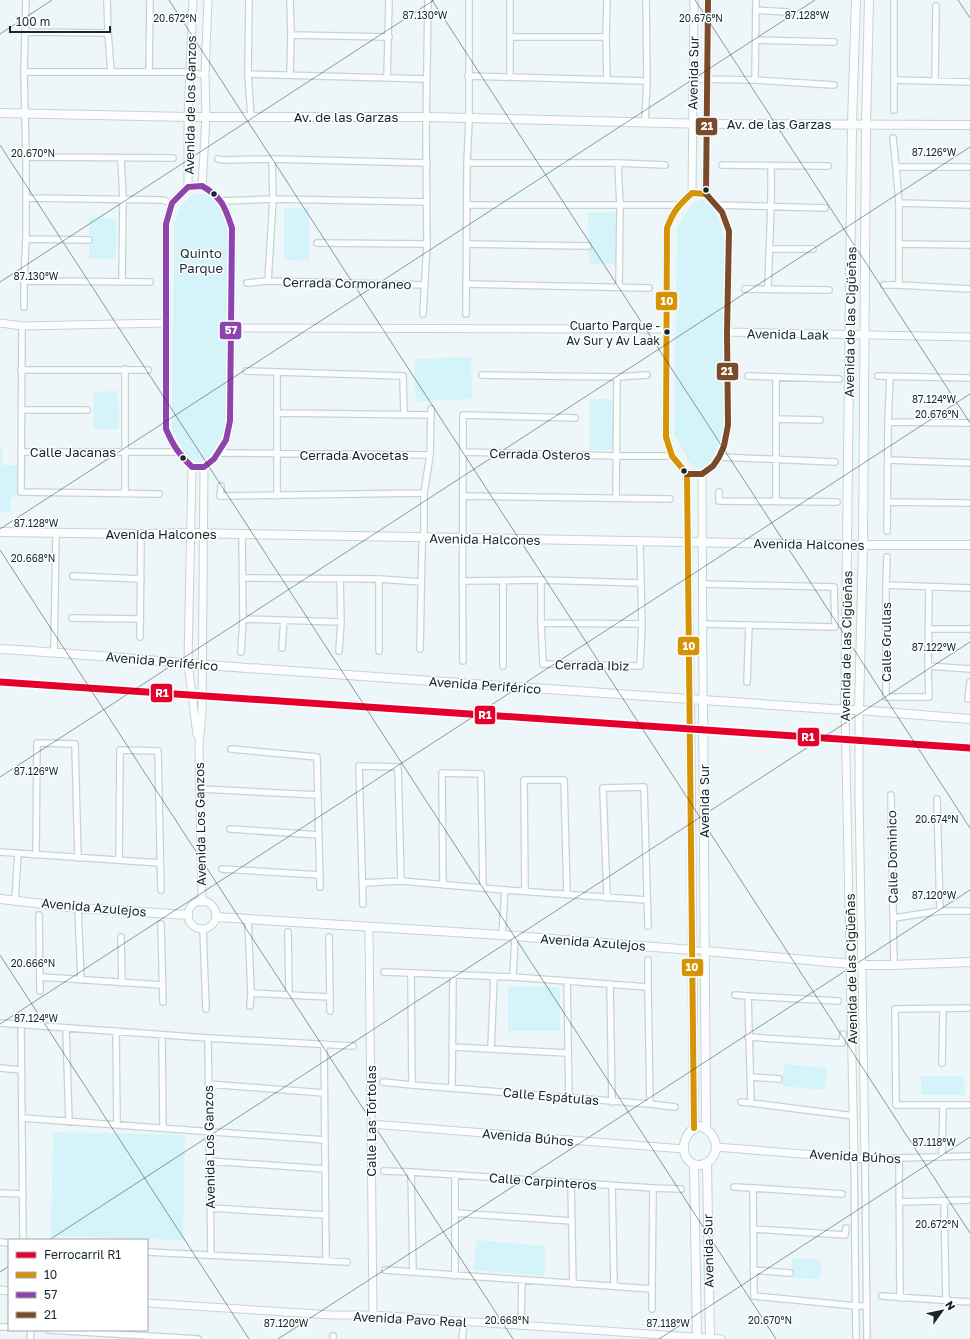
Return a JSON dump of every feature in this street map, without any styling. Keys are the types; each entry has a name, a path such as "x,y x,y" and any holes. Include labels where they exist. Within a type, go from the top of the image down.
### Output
{"main road":[{"name":"Avenida de las Cigüeñas","path":"845,710 852,124 856,0"},
{"name":"Avenida de las Cigüeñas","path":"860,710 863,545 866,124 869,0"},
{"name":"Av. de las Garzas","path":"0,114 206,117 250,113 427,114 469,123 645,122 707,124 866,124"},
{"path":"866,124 970,125"},
{"name":"Avenida Halcones","path":"0,532 141,534 190,533 423,538 462,537 640,546 702,542 847,545 970,545"},
{"name":"Avenida Periférico","path":"0,649 54,652 202,665 703,701 860,710 970,719"},
{"name":"Avenida Sur","path":"690,700 694,1128"},
{"name":"Avenida Sur","path":"703,701 706,1128"},
{"path":"690,783 704,783"},
{"name":"Avenida Azulejos","path":"0,899 78,908 188,914"},
{"name":"Avenida Azulejos","path":"216,918 502,936 692,950"},
{"name":"Avenida Azulejos","path":"705,951 862,965 970,962"},
{"path":"699,1126 706,1128 712,1134 716,1147 715,1153 707,1164 694,1164 689,1161 685,1155 685,1139 688,1133 694,1128 699,1126"},
{"name":"Avenida Sur","path":"694,1164 697,1338"},
{"name":"Avenida Sur","path":"707,1164 710,1339"}],"street":[{"path":"24,307 26,239 24,72 26,0"},
{"path":"107,0 111,72"},
{"path":"149,72 150,0"},
{"name":"Avenida de los Ganzos","path":"188,187 188,117 193,0"},
{"name":"Avenida de los Ganzos","path":"202,186 206,117 205,75 208,0"},
{"path":"249,0 248,74 250,113"},
{"path":"290,0 290,74"},
{"path":"387,77 389,0"},
{"name":"Cerrada Cormoraneo","path":"423,314 427,202 428,0"},
{"path":"466,314 469,0"},
{"path":"510,0 510,77"},
{"path":"607,0 607,79"},
{"path":"645,122 647,81 646,0"},
{"name":"Avenida Sur","path":"692,193 694,0"},
{"name":"Avenida Sur","path":"706,194 707,124 710,79 708,0"},
{"path":"755,80 756,0"},
{"path":"894,0 894,110"},
{"path":"935,80 936,6"},
{"path":"756,10 787,12"},
{"path":"25,32 108,33"},
{"path":"291,35 389,37"},
{"path":"510,37 606,37"},
{"path":"756,40 834,42"},
{"path":"24,72 149,72 191,73 205,75"},
{"path":"248,74 428,79"},
{"path":"468,76 647,81"},
{"path":"693,79 755,80 834,85"},
{"path":"894,80 970,82"},
{"path":"893,138 899,203 898,285"},
{"path":"26,157 173,158"},
{"path":"121,158 123,199 122,281"},
{"path":"218,160 272,158 427,163"},
{"name":"Cerrada Cormoraneo","path":"268,282 273,199 272,158"},
{"path":"467,163 618,163 665,165"},
{"path":"618,163 620,206 619,287"},
{"path":"722,165 828,166"},
{"path":"768,290 772,207 771,166"},
{"path":"896,167 970,167"},
{"path":"202,186 213,192 226,208 232,228 230,421 226,440 219,453 204,467 192,467 177,452 166,429 166,224 172,203 188,187 202,186"},
{"path":"692,193 706,194 720,205 729,231 727,332 728,424 724,446 713,466 702,474 687,474 672,456 666,437 667,228 678,205 692,193"},
{"path":"26,198 162,200 172,203"},
{"path":"221,201 273,199 427,202"},
{"path":"899,203 970,205"},
{"path":"468,205 678,205"},
{"path":"720,205 825,208"},
{"path":"26,239 89,240"},
{"path":"317,243 426,244"},
{"path":"466,244 588,246"},
{"path":"899,244 970,245"},
{"path":"769,249 813,249"},
{"path":"24,281 150,282"},
{"name":"Cerrada Cormoraneo","path":"247,283 268,282 425,285"},
{"path":"466,284 649,288"},
{"path":"884,285 970,289"},
{"path":"745,289 829,290"},
{"path":"0,323 22,326 167,323"},
{"name":"Calle Jacanas","path":"22,326 21,492 159,494"},
{"path":"231,328 666,329"},
{"name":"Avenida Laak","path":"727,332 970,337"},
{"path":"21,370 148,370"},
{"name":"Calle Jacanas","path":"125,370 125,494"},
{"path":"246,371 403,376 404,415"},
{"path":"277,372 278,496"},
{"path":"482,375 647,376"},
{"path":"748,376 839,379"},
{"path":"878,376 970,378"},
{"path":"887,531 890,376"},
{"path":"616,498 617,377"},
{"path":"776,377 776,502"},
{"path":"22,410 87,410"},
{"path":"277,413 404,415 431,412 430,455 424,493 420,649"},
{"path":"462,661 464,415 575,418"},
{"path":"776,419 820,420"},
{"path":"888,422 970,423"},
{"name":"Calle Jacanas","path":"21,452 177,452"},
{"name":"Cerrada Osteros","path":"463,452 672,456"},
{"name":"Cerrada Avocetas","path":"219,453 430,455"},
{"path":"719,457 835,462"},
{"path":"888,460 970,463"},
{"path":"192,467 188,663 193,712 199,747"},
{"path":"199,747 202,712 204,467"},
{"name":"Avenida Sur","path":"687,474 690,700"},
{"name":"Avenida Sur","path":"702,474 703,701"},
{"path":"220,486 220,496 424,493"},
{"path":"719,492 719,501 837,502"},
{"path":"464,496 670,499"},
{"path":"888,502 970,503"},
{"path":"54,652 56,533"},
{"path":"140,637 141,534"},
{"path":"241,652 243,619 242,534"},
{"name":"Cerrada Ibiz","path":"541,580 543,664 640,666 642,624 640,546"},
{"name":"Calle Grullas","path":"887,557 886,697 929,697 929,587"},
{"path":"73,576 141,579"},
{"path":"243,578 380,579 421,582"},
{"path":"340,579 340,651"},
{"path":"379,650 380,579"},
{"path":"462,581 541,580 641,583"},
{"path":"503,581 503,666"},
{"path":"702,584 834,587 835,627 703,624"},
{"name":"Calle Grullas","path":"886,585 970,588"},
{"path":"72,618 140,619"},
{"path":"243,619 341,622"},
{"path":"282,648 284,620"},
{"path":"541,623 642,624"},
{"path":"747,682 750,625"},
{"path":"928,629 970,629"},
{"path":"928,666 970,669"},
{"path":"968,698 970,682"},
{"path":"191,689 201,689"},
{"name":"Avenida de las Cigüeñas","path":"845,710 854,1116 856,1339"},
{"name":"Avenida de las Cigüeñas","path":"860,710 859,793 867,1339"},
{"path":"193,712 202,712"},
{"path":"36,855 37,744 75,744 78,858"},
{"name":"Avenida Los Ganzos","path":"199,747 202,902"},
{"path":"231,749 316,757 320,887"},
{"path":"120,860 120,750 158,751 160,890"},
{"path":"363,904 359,766 398,767 401,881"},
{"path":"443,885 442,774 481,774 483,888"},
{"path":"525,891 524,780 564,780 567,895"},
{"path":"607,898 604,788 644,788 648,926"},
{"path":"200,789 318,795"},
{"name":"Calle Dominico","path":"891,795 894,965"},
{"path":"938,799 940,911"},
{"path":"230,829 319,835"},
{"path":"0,852 160,863"},
{"path":"15,900 18,853"},
{"path":"222,869 320,875"},
{"path":"363,883 401,881 647,900"},
{"path":"502,936 505,890"},
{"path":"202,902 206,902 212,906 216,914 216,918 212,924 202,929 194,927 188,914 189,910 194,904 202,902"},
{"path":"78,908 81,980"},
{"name":"Calle Dominico","path":"894,918 940,911 970,911"},
{"path":"39,915 40,991"},
{"path":"248,919 251,993 250,1006"},
{"path":"161,924 163,1002"},
{"name":"Calle Las Tórtolas","path":"369,928 373,1315"},
{"path":"202,929 206,1008"},
{"path":"288,932 289,994"},
{"path":"121,937 122,983"},
{"path":"329,937 330,1011"},
{"path":"513,977 515,937"},
{"name":"Avenida Azulejos","path":"692,950 705,951"},
{"path":"648,960 650,1104"},
{"path":"384,972 513,977 648,987"},
{"path":"411,973 412,1085"},
{"path":"452,1087 453,975"},
{"path":"41,977 162,985"},
{"path":"491,1049 494,977"},
{"path":"567,981 569,1098"},
{"path":"610,984 612,1102"},
{"path":"251,993 330,997"},
{"path":"735,995 838,1001"},
{"path":"748,996 750,1103"},
{"path":"970,1008 895,1009 896,1105 970,1105"},
{"path":"942,1063 943,1009"},
{"path":"0,1023 208,1038 353,1046"},
{"path":"21,1024 23,1239"},
{"path":"66,1028 69,1122"},
{"path":"116,1031 117,1125"},
{"path":"748,1037 842,1043 843,1034"},
{"path":"162,1035 163,1128"},
{"name":"Avenida Los Ganzos","path":"208,1038 211,1255"},
{"path":"324,1044 326,1261"},
{"path":"452,1047 568,1053"},
{"path":"0,1068 21,1070"},
{"path":"750,1077 779,1079"},
{"name":"Calle Espátulas","path":"382,1082 675,1107"},
{"path":"208,1084 324,1093"},
{"path":"741,1102 854,1116"},
{"path":"942,1157 943,1105"},
{"path":"22,1118 325,1140"},
{"name":"Avenida Búhos","path":"371,1124 684,1149"},
{"name":"Avenida Búhos","path":"716,1147 865,1158 970,1156"},
{"path":"899,1158 900,1298"},
{"path":"209,1161 325,1169"},
{"name":"Calle Carpinteros","path":"384,1171 681,1189"},
{"path":"411,1172 413,1272"},
{"path":"455,1175 455,1276"},
{"path":"571,1183 573,1284"},
{"path":"612,1185 614,1286"},
{"path":"734,1187 842,1194"},
{"path":"652,1309 653,1188"},
{"path":"753,1188 754,1296 867,1306"},
{"path":"0,1193 23,1194"},
{"path":"899,1202 970,1200"},
{"path":"944,1201 946,1301"},
{"path":"210,1208 326,1215"},
{"path":"455,1212 572,1221"},
{"path":"753,1229 845,1235 846,1228"},
{"path":"148,1252 348,1262"},
{"path":"385,1270 522,1281 652,1289"},
{"path":"754,1270 790,1273"},
{"path":"521,1326 522,1281"},
{"path":"882,1296 970,1302"},
{"name":"Avenida Pavo Real","path":"148,1303 333,1315 373,1315 722,1339"},
{"path":"462,1339 464,1322"},
{"path":"82,1331 114,1332 198,1339"}],"green space":[{"name":"Quinto Parque","path":"194,193 208,195 220,207 229,235 226,420 215,450 204,461 197,461 190,458 180,445 172,429 174,224 181,206"},
{"path":"704,199 716,211 725,240 725,424 709,464 702,468 695,468 689,462 674,434 677,229 690,207 698,201"},
{"path":"284,208 309,208 309,261 284,260"},
{"path":"619,212 620,264 589,264 588,213"},
{"path":"89,218 116,218 116,259 89,259"},
{"path":"471,357 472,399 416,401 414,359"},
{"path":"118,391 119,429 94,429 93,392"},
{"path":"590,399 617,399 616,450 590,450"},
{"path":"0,447 2,447 2,465 17,465 17,497 11,497 11,512 0,512"},
{"path":"508,986 560,987 560,1031 508,1031"},
{"path":"784,1064 827,1068 825,1090 782,1086"},
{"path":"921,1076 964,1076 965,1095 921,1095"},
{"path":"53,1132 185,1135 183,1240 51,1236"},
{"path":"476,1240 546,1246 544,1276 474,1270"},
{"path":"792,1258 821,1259 820,1279 791,1278"}],"rail line":[{"name":"R1","path":"0,682 970,748"}],"transit line":[{"name":"21","path":"687,474 702,474 713,466 724,446 728,425 727,332 729,231 722,212 706,194 708,0"},
{"name":"57","path":"202,186 214,194 222,203 232,228 230,421 226,440 214,459 204,467 192,467 177,450 166,429 166,224 172,203 188,187 202,186"},
{"name":"10","path":"694,1128 687,474 672,456 666,437 667,228 677,209 692,193 706,194"}],"place":[{"name":"Cuarto Parque - Av Sur y Av Laak","path":"667,332"}]}
